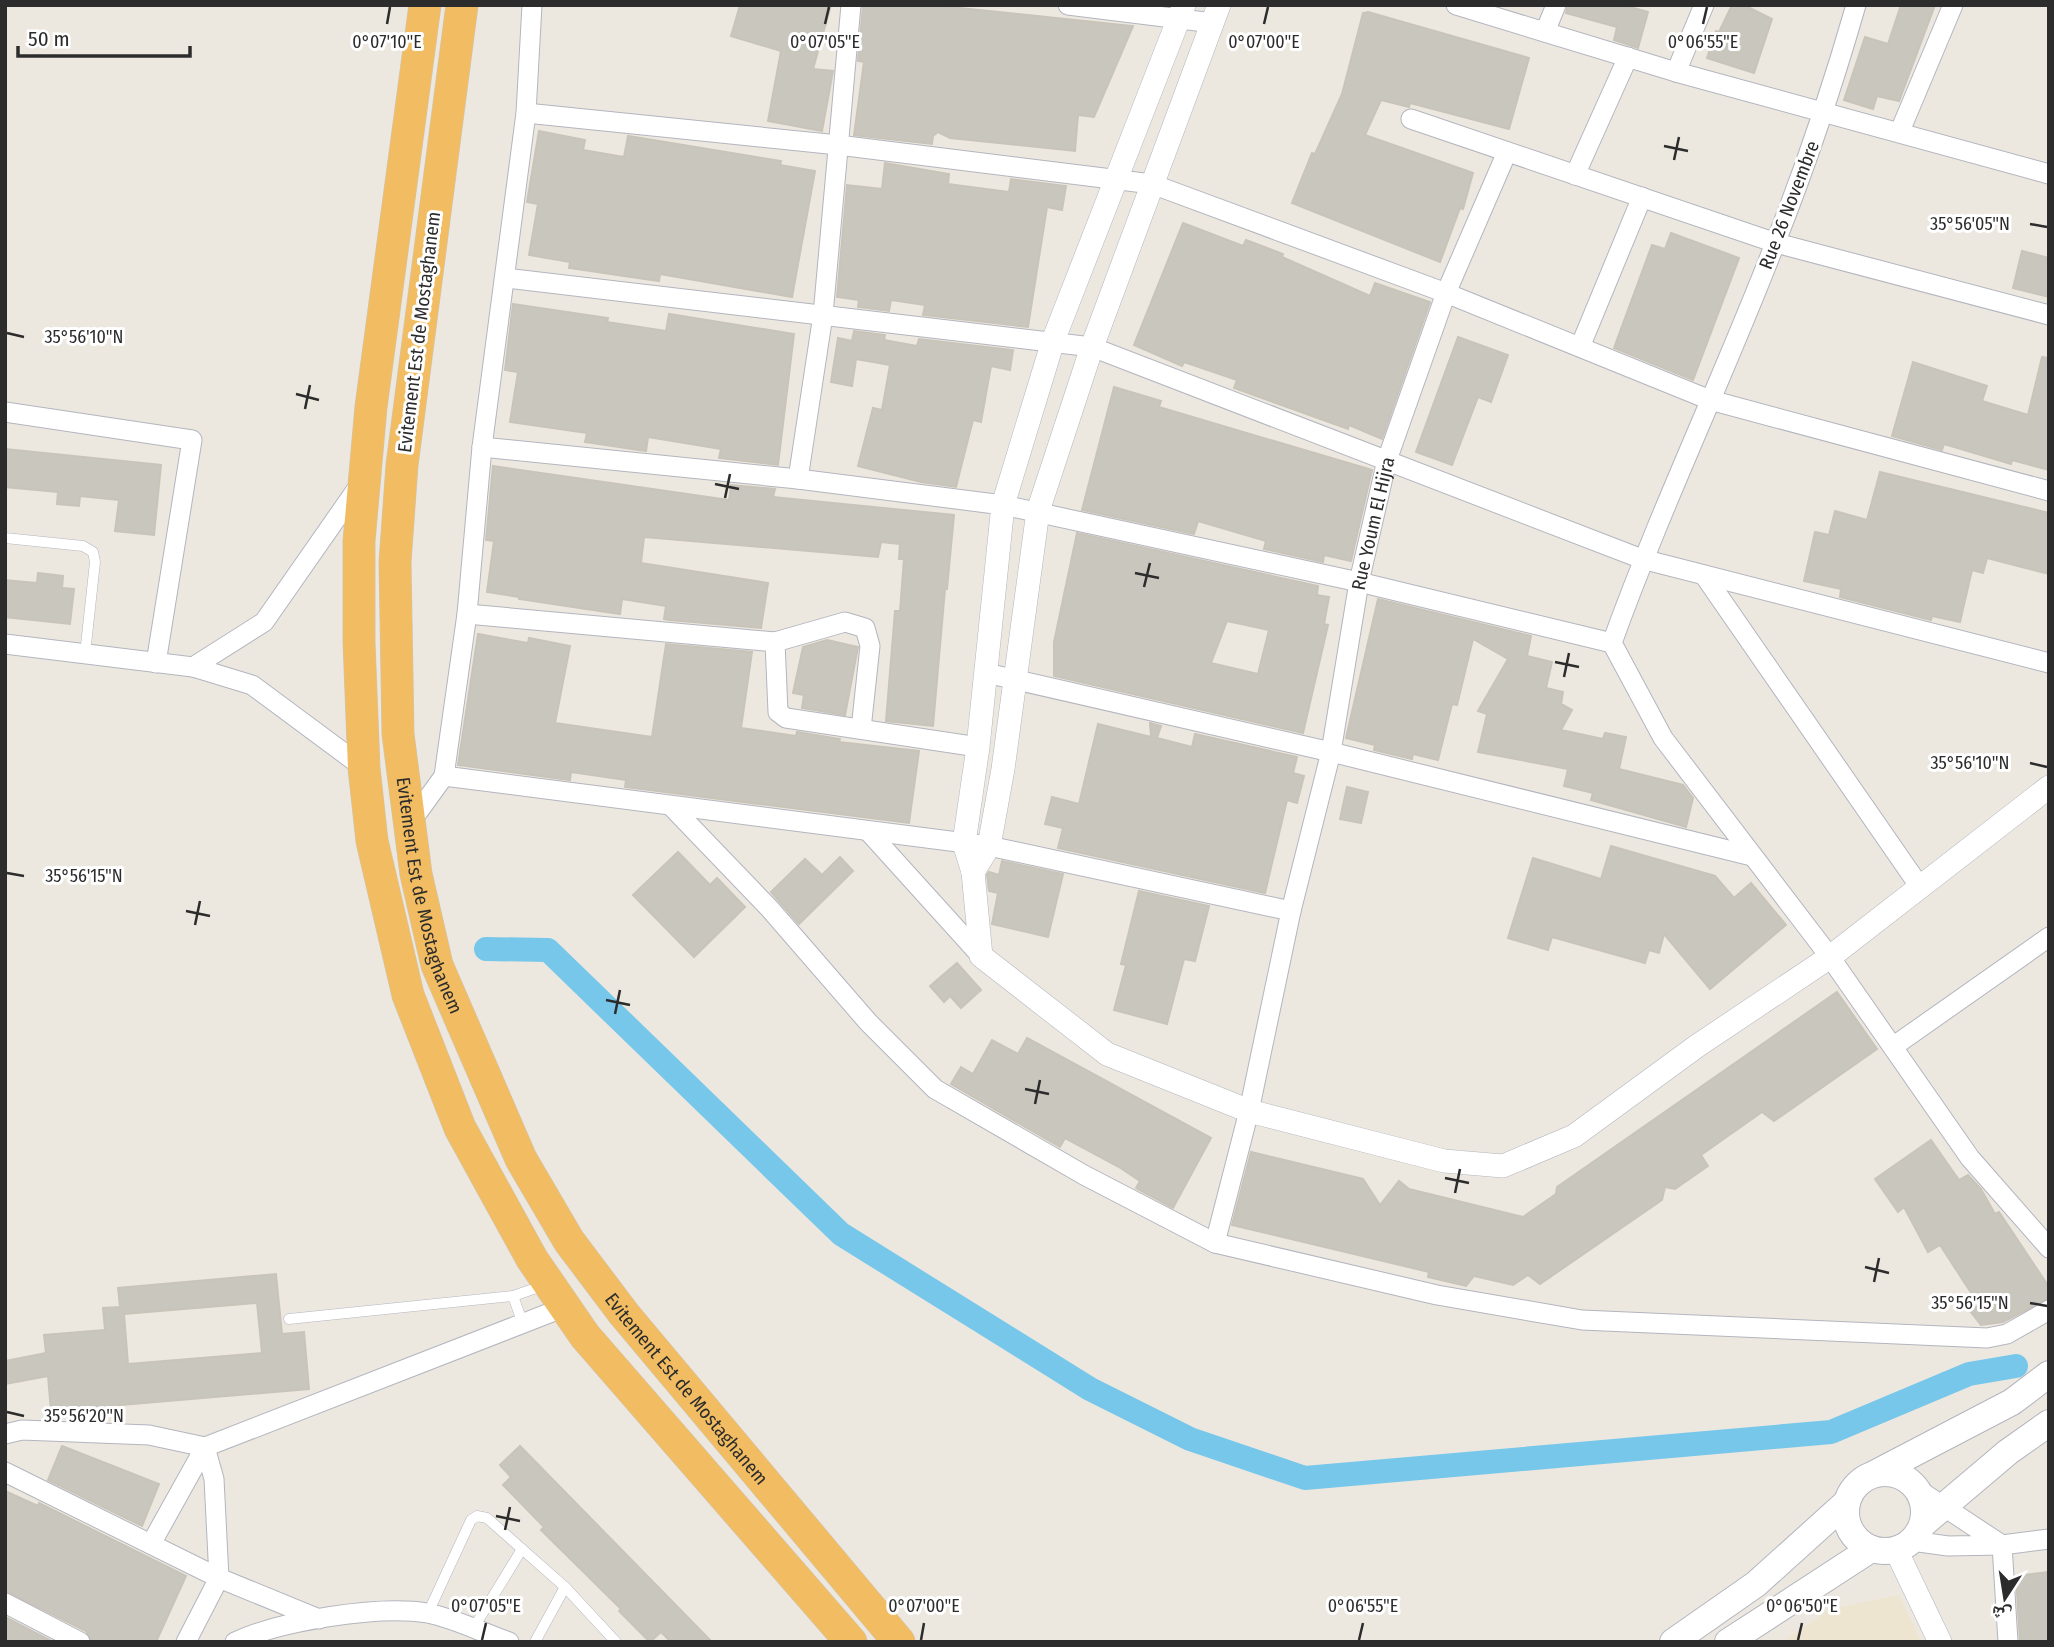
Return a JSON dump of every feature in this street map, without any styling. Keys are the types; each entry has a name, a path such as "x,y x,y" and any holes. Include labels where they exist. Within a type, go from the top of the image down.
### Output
{"highway":[{"name":"Evitement Est de Mostaghanem","path":"425,5 371,407 359,541 364,768 372,841 408,995 460,1128 532,1259 557,1296 593,1345 851,1642"},
{"name":"Evitement Est de Mostaghanem","path":"462,5 402,465 395,562 398,734 416,874 437,965 521,1159 569,1241 624,1314 899,1642"}],"main road":[{"path":"1673,1642 1756,1584 1847,1502 1852,1492 1870,1477 2012,1402 2049,1374"},
{"path":"1728,1642 1901,1541 2049,1423"},
{"path":"1870,1477 1894,1474 1914,1487 1924,1510 1901,1541"},
{"path":"1847,1502 1846,1514 1853,1535 1901,1541"}],"street":[{"path":"410,823 444,776 467,614 482,447 526,114 531,5"},
{"path":"798,479 823,316 851,5"},
{"path":"973,872 989,846 1016,678 1038,511 1092,347 1216,14 1068,5"},
{"path":"1456,5 1676,72 1900,131 2049,174"},
{"path":"1545,32 1556,5"},
{"path":"1676,72 1704,5"},
{"name":"Rue 26 Novembre","path":"1612,643 1642,559 1776,243 1825,112 1856,5"},
{"path":"1900,131 1953,5"},
{"path":"981,956 973,872 964,843 978,747 1003,505 1053,341 1182,12"},
{"path":"1575,175 1628,57"},
{"path":"526,114 838,145 1152,184 1446,293 1710,400 2049,491"},
{"path":"1411,120 1776,243 2049,315"},
{"name":"Rue Youm El Hijra","path":"1215,1243 1249,1111 1291,911 1331,752 1359,582 1387,460 1446,293 1507,152"},
{"path":"1580,347 1642,197"},
{"path":"506,278 1092,347 1642,559 2049,663"},
{"path":"5,412 192,440 156,663"},
{"path":"482,447 798,479 1038,511 1359,582 1612,643 1663,738 1830,957 1970,1158 2049,1248"},
{"path":"193,667 264,622 365,476"},
{"path":"1704,575 1920,887"},
{"path":"467,614 775,642 845,622 865,628 870,646 862,729"},
{"path":"775,642 778,712 786,719 978,747"},
{"path":"5,645 193,667 252,685 364,768"},
{"path":"986,673 1331,752 1752,856"},
{"path":"444,776 989,846 1291,911"},
{"path":"868,831 981,956 1107,1054 1249,1111 1444,1161 1503,1166 1533,1156 1574,1136 1697,1046 1830,957 2049,787"},
{"path":"671,807 770,909 868,1023 936,1088 1084,1175 1215,1243 1437,1295 1582,1320 1987,1338 2007,1334 2049,1310"},
{"path":"1894,1046 2049,937"},
{"path":"5,1434 22,1430 149,1435 205,1447 523,1324 557,1296"},
{"path":"151,1544 205,1447"},
{"path":"186,1642 219,1578 214,1479 205,1447"},
{"path":"5,1472 219,1578 319,1619"},
{"path":"1914,1487 2003,1545"},
{"path":"1940,1642 1901,1541 1948,1546 2003,1545 2049,1539"},
{"path":"2003,1545 2008,1642"},
{"path":"5,1603 80,1642"},
{"path":"235,1642 319,1619 383,1611 428,1613 509,1642"}],"lane":[{"path":"5,538 83,546 93,552 95,562 85,654"},
{"path":"289,1319 513,1296 557,1296"},
{"path":"513,1296 523,1324"},
{"path":"428,1613 471,1520 477,1516 487,1518 565,1587 616,1642"},
{"path":"473,1629 522,1549"},
{"path":"535,1642 565,1587"}],"shaded area":[{"path":"1899,1595 1921,1642 1782,1642 1831,1609"}],"building":[{"path":"740,5 831,5 813,69 833,71 822,131 768,121 781,51 731,36"},
{"path":"863,5 931,5 1133,26 1094,117 1078,115 1075,151 950,138 938,132 933,136 932,144 854,135 864,62 858,61"},
{"path":"1568,5 1623,5 1648,12 1638,48 1614,40 1617,27 1566,13"},
{"path":"1732,5 1744,5 1772,19 1754,73 1707,58 1716,31 1719,32"},
{"path":"1901,5 1935,5 1899,101 1877,96 1873,109 1844,100 1865,37 1888,44"},
{"path":"1368,12 1529,58 1509,129 1410,103 1409,107 1381,100 1365,135 1473,173 1463,209 1460,208 1440,262 1292,203 1312,153 1315,154 1342,94 1363,13"},
{"path":"539,131 585,140 583,150 624,157 628,136 781,161 780,165 815,171 792,297 660,274 659,281 569,268 570,262 529,255 538,204 527,202"},
{"path":"885,163 949,174 948,184 1009,192 1011,179 1066,186 1062,210 1047,207 1028,327 923,315 925,305 891,300 889,311 858,307 859,300 837,297 847,185 882,189"},
{"path":"1183,223 1243,246 1246,240 1283,254 1282,257 1370,296 1375,283 1430,302 1382,439 1349,425 1348,429 1234,388 1237,380 1184,362 1182,366 1134,345"},
{"path":"1671,233 1739,258 1693,380 1614,348 1652,245 1665,249"},
{"path":"2022,251 2049,258 2049,297 2013,288"},
{"path":"513,304 608,318 607,322 666,331 669,314 794,334 778,465 719,458 721,449 648,437 646,451 585,442 587,433 510,422 518,372 505,370"},
{"path":"854,331 885,335 884,340 917,346 919,339 1013,350 1010,370 991,366 981,422 973,420 956,487 921,482 858,466 873,408 882,410 890,365 856,359 852,386 831,382 838,338 852,341"},
{"path":"1458,337 1508,355 1491,402 1478,397 1452,465 1416,452"},
{"path":"2042,357 2049,358 2049,470 2012,460 2011,464 1944,444 1942,450 1892,436 1913,362 1987,386 1982,401 2028,415"},
{"path":"1114,387 1161,401 1159,407 1372,470 1351,561 1324,555 1323,562 1264,549 1266,541 1198,521 1194,534 1082,510"},
{"path":"5,449 161,465 154,535 115,531 119,500 80,496 79,506 57,504 58,492 5,487"},
{"path":"493,466 729,500 731,485 775,489 773,497 954,515 933,726 886,721 895,611 900,611 904,559 899,559 900,544 881,542 878,557 644,537 641,563 768,583 761,628 664,619 666,606 622,599 620,614 519,599 487,592 494,541 486,540"},
{"path":"1880,472 2049,513 2049,574 1987,558 1983,573 1972,570 1960,622 1932,616 1931,620 1840,597 1841,589 1804,581 1815,532 1829,535 1835,511 1867,520"},
{"path":"1077,533 1318,586 1317,595 1329,597 1324,624 1328,625 1303,733 1054,676 1054,642","holes":["1227,621 1269,630 1258,674 1211,663"]},
{"path":"38,573 63,576 62,588 74,589 70,624 5,617 5,580 37,583"},
{"path":"1378,599 1531,636 1527,656 1552,662 1546,688 1563,692 1561,704 1572,710 1561,730 1603,739 1605,733 1626,737 1619,769 1683,785 1693,798 1686,827 1591,800 1593,793 1564,786 1568,769 1478,752 1487,714 1478,711 1508,659 1473,639 1457,705 1452,704 1438,760 1413,754 1412,759 1374,750 1375,745 1346,738"},
{"path":"478,634 528,643 529,638 570,646 555,723 652,737 666,644 752,652 741,728 796,736 797,732 840,739 839,742 919,751 909,823 625,787 626,780 571,772 570,780 458,765"},
{"path":"827,640 858,647 845,715 802,708 804,695 793,693 803,647"},
{"path":"1150,723 1161,726 1157,738 1192,747 1195,734 1297,757 1293,773 1304,776 1297,803 1287,800 1265,893 1058,848 1063,828 1045,824 1052,797 1079,804 1098,724 1151,737"},
{"path":"1347,787 1368,792 1361,823 1340,819"},
{"path":"1611,846 1715,876 1734,898 1751,883 1786,925 1710,989 1664,934 1659,953 1649,950 1645,963 1552,937 1548,950 1508,938 1533,858 1601,879"},
{"path":"678,852 710,885 717,878 745,907 694,957 633,895"},
{"path":"840,857 853,871 799,924 771,892 805,859 822,875"},
{"path":"1002,861 1063,874 1048,937 992,924 998,893 989,891 987,875 989,872 999,875"},
{"path":"1139,891 1209,906 1195,961 1184,959 1167,1024 1114,1010 1126,965 1121,964"},
{"path":"957,963 981,990 961,1008 950,996 944,1002 930,986"},
{"path":"1837,992 1877,1049 1774,1121 1762,1112 1701,1155 1708,1166 1675,1189 1665,1187 1662,1200 1540,1284 1528,1275 1513,1285 1474,1276 1466,1286 1428,1277 1429,1272 1232,1225 1251,1152 1363,1179 1380,1205 1399,1181 1409,1189 1523,1217 1556,1194 1557,1187"},
{"path":"1027,1038 1211,1138 1173,1208 1136,1188 1140,1181 1119,1167 1065,1138 1060,1147 951,1084 961,1067 973,1074 992,1040 1018,1054"},
{"path":"1931,1140 1959,1180 1968,1175 1981,1189 1995,1214 1999,1212 2049,1287 2049,1298 2003,1322 1981,1325 1970,1311 1979,1305 1940,1245 1928,1252 1904,1207 1898,1212 1875,1179"},
{"path":"276,1274 282,1334 304,1332 309,1389 51,1411 48,1376 5,1384 5,1361 46,1353 44,1335 105,1330 103,1308 120,1307 118,1288","holes":["257,1303 262,1353 128,1364 124,1314"]},
{"path":"62,1446 159,1484 142,1526 48,1480"},
{"path":"520,1446 712,1642 671,1642 661,1632 650,1642 619,1611 621,1609 541,1530 544,1527 503,1485 511,1477 500,1465"},
{"path":"5,1491 38,1506 39,1503 186,1576 156,1642 92,1642 86,1631 5,1591"},
{"path":"2049,1572 2049,1642 2020,1642 2016,1576"},
{"path":"5,1617 53,1642 5,1642"}],"waterway":[{"path":"486,949 548,950 841,1234 1090,1389 1190,1439 1305,1478 1831,1432 1969,1374 2016,1366"}]}
